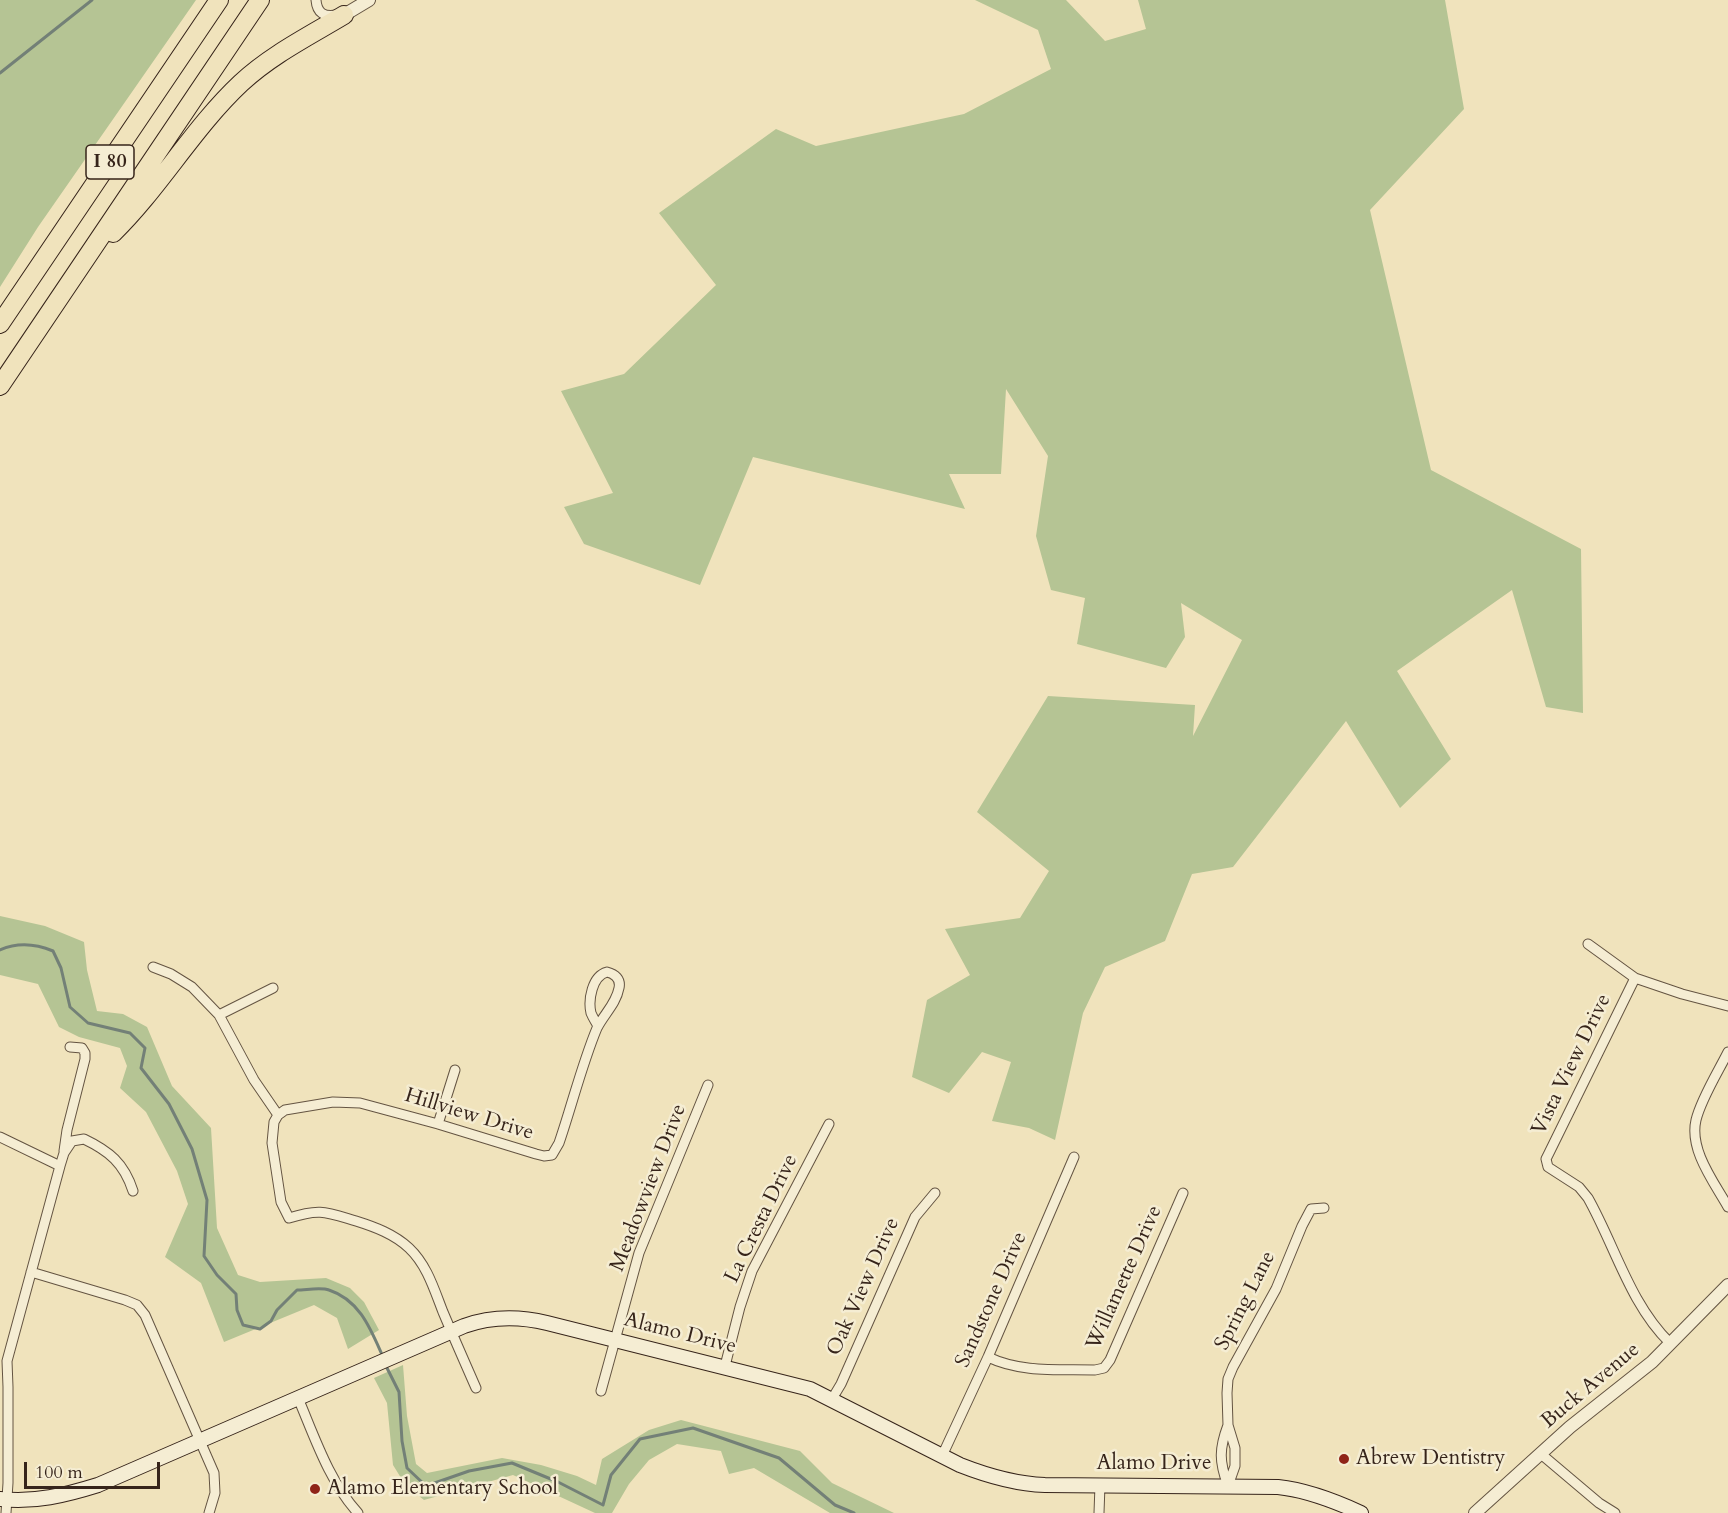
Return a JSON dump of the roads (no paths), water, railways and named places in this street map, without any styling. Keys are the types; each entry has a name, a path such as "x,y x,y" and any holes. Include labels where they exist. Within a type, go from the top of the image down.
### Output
{"highway":[{"name":"I 80","path":"0,324 219,0"},
{"name":"I 80","path":"0,387 260,0"},
{"path":"86,260 133,214 197,132 240,84 258,68 288,48 344,15"}],"main road":[{"name":"Alamo Drive","path":"5,1504 73,1493 98,1485 451,1331 490,1318 512,1317 725,1366 810,1389 942,1456 982,1474 1018,1483 1266,1486 1294,1490 1333,1501 1361,1513"}],"street":[{"path":"316,0 317,8 326,16 344,15 369,0"},
{"path":"1588,944 1635,978 1728,1006"},
{"path":"153,967 171,974 192,987 219,1015 254,1080 278,1115 273,1122 272,1143 280,1202 289,1218 320,1211 377,1228 394,1236 409,1248 430,1276 476,1388"},
{"path":"607,972 619,979 619,987 613,1006 598,1026 592,1014 590,1002 599,975 607,972"},
{"name":"Vista View Drive","path":"1635,978 1563,1121 1546,1160 1548,1167 1579,1187 1588,1198 1634,1294 1650,1320 1670,1343"},
{"path":"219,1015 273,988"},
{"name":"Hillview Drive","path":"278,1115 285,1110 324,1104 360,1103 536,1154 552,1155 559,1143 598,1026"},
{"path":"5,1504 8,1387 6,1361 64,1153 67,1130 85,1059 82,1048 70,1047"},
{"path":"1728,1052 1699,1110 1695,1123 1695,1137 1703,1162 1728,1207"},
{"path":"438,1124 455,1070"},
{"name":"Meadowview Drive","path":"601,1391 639,1253 708,1085"},
{"name":"La Cresta Drive","path":"725,1366 752,1271 829,1124"},
{"path":"0,1137 60,1166"},
{"path":"64,1153 72,1141 84,1139 94,1144 112,1155 122,1166 133,1191"},
{"name":"Sandstone Drive","path":"942,1456 988,1357 1074,1157"},
{"name":"Oak View Drive","path":"832,1399 841,1384 915,1217 934,1193"},
{"name":"Willamette Drive","path":"988,1357 1032,1369 1095,1370 1104,1368 1110,1360 1183,1194"},
{"name":"Spring Lane","path":"1228,1486 1235,1466 1235,1448 1228,1425 1228,1379 1276,1289 1311,1209 1324,1208"},
{"path":"31,1272 125,1300 137,1305 145,1315 212,1466 215,1493 209,1513"},
{"name":"Buck Avenue","path":"1475,1513 1594,1407 1652,1362 1728,1285"},
{"path":"298,1398 334,1480 343,1496 358,1513"},
{"path":"1541,1454 1599,1503 1615,1513"},
{"path":"1099,1513 1100,1485"}],"waterway":[{"path":"0,73 92,0"},
{"path":"0,950 27,945 53,951 61,968 70,1007 88,1023 130,1033 145,1048 141,1068 169,1104 192,1149 207,1200 204,1256 217,1275 236,1294 237,1310 243,1325 260,1329 271,1321 277,1310 297,1290 326,1289 340,1295 357,1308 383,1357"},
{"path":"385,1364 399,1392 402,1441 407,1468 426,1486 469,1471 512,1463 558,1482 603,1505 611,1475 640,1439 693,1428 779,1458 835,1505 854,1513"}],"place":[{"name":"Abrew Dentistry","path":"1344,1459"},
{"name":"Alamo Elementary School","path":"315,1489"}]}
